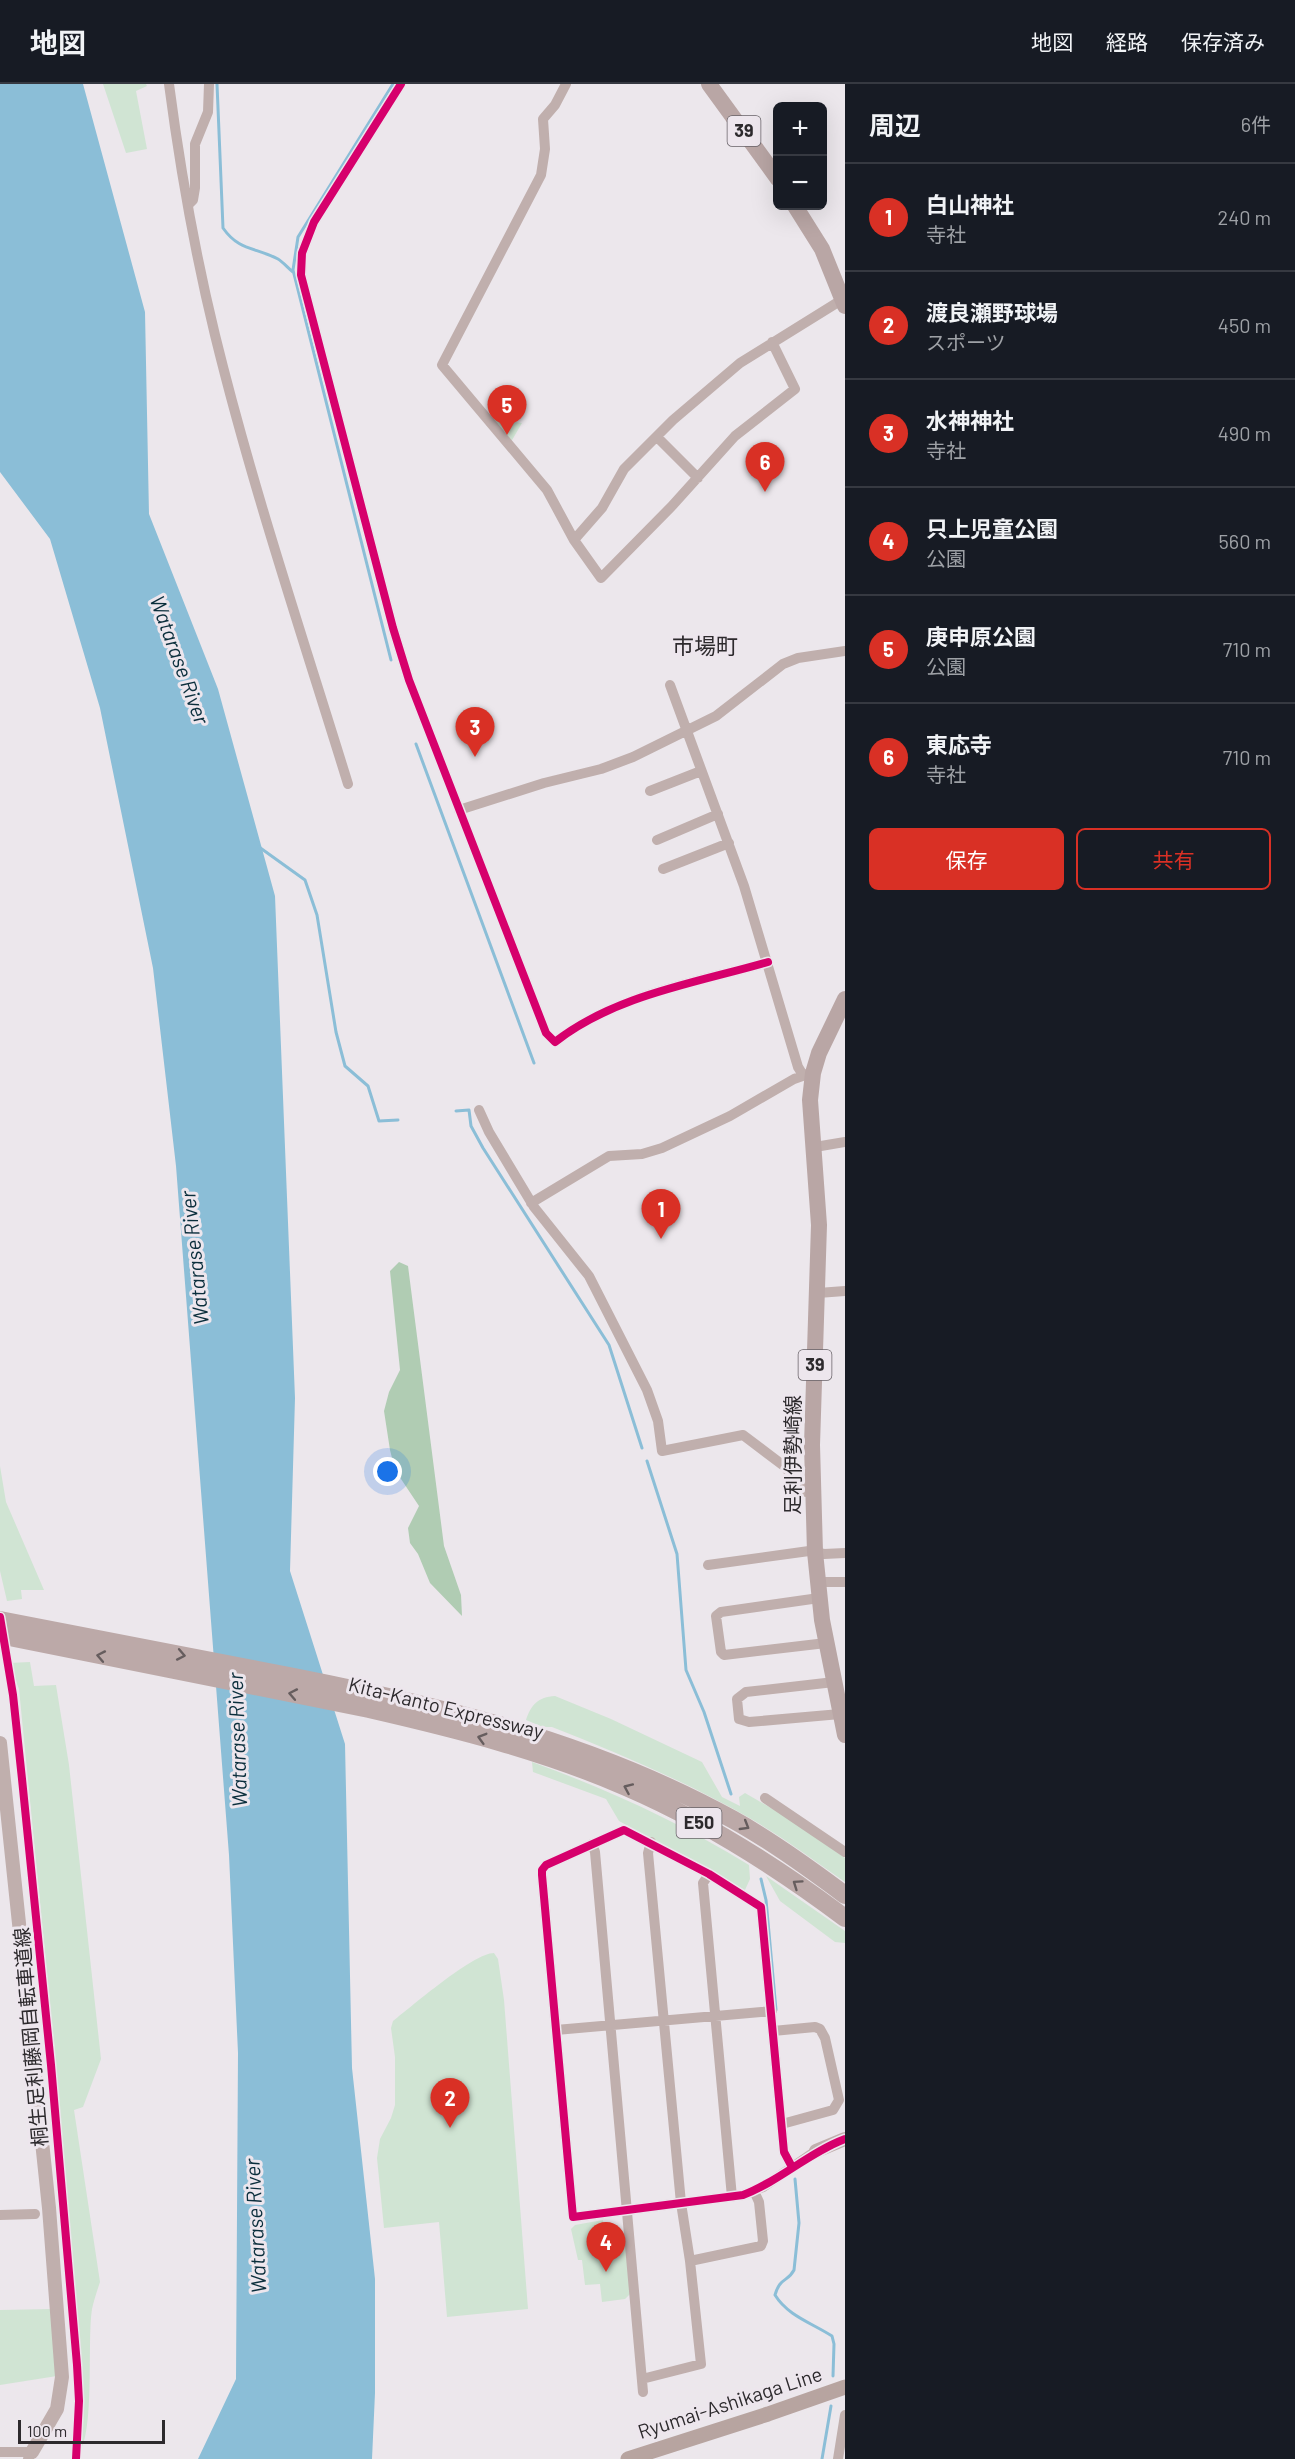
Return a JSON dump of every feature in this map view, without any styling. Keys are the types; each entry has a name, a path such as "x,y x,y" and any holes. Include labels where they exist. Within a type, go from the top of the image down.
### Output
{"highway":[{"name":"Kita-Kanto Expressway","path":"0,1620 436,1707 538,1745 703,1825 766,1862 845,1918"},
{"name":"Kita-Kanto Expressway","path":"0,1635 369,1709 602,1759 697,1800 757,1833 845,1894"}],"main road":[{"name":"39","path":"709,84 773,173"},
{"path":"798,210 822,249 844,302"},
{"name":"足利伊勢崎線","path":"845,999 808,1074 819,1225 813,1390 815,1552 826,1643 845,1735"},
{"name":"Ryumai-Ashikaga Line","path":"628,2459 845,2387"}],"street":[{"path":"169,84 209,308 238,418 306,653 348,784"},
{"path":"189,204 192,202 195,188 195,144 208,112 209,84"},
{"path":"401,84 314,222 302,253 301,275 393,628 409,680 546,1033 555,1042 566,1033 650,994 768,962"},
{"path":"566,84 555,105 543,119 545,148 541,175 442,365 547,490 574,540 601,578 735,436 795,389 772,342"},
{"path":"574,540 602,508 624,470 673,420 740,363 772,342 844,302"},
{"path":"657,437 698,477"},
{"path":"459,810 544,783 601,769 686,732 720,713 783,664 798,658 845,651"},
{"path":"531,1203 609,1156 642,1154 662,1148 730,1116 808,1074 798,1067 768,962 729,843 670,685"},
{"path":"650,791 701,771"},
{"path":"657,840 718,814"},
{"path":"663,869 729,843"},
{"path":"478,1110 531,1203 589,1276 647,1390 658,1421 662,1451 743,1435 784,1466 806,1492 813,1492"},
{"path":"815,1147 845,1142"},
{"path":"818,1293 845,1291"},
{"path":"708,1565 809,1551 845,1553"},
{"path":"826,1643 724,1655 721,1652 716,1616 721,1612 845,1582"},
{"path":"834,1682 746,1692 737,1699 738,1714 739,1719 749,1722 840,1714"},
{"path":"0,1743 49,2208 62,2377 57,2409 30,2456 0,2452"},
{"path":"765,1798 845,1852"},
{"path":"792,2167 785,2157 761,1907 709,1874 624,1830 546,1865 542,1870 573,2217 732,2197 754,2191 792,2167 816,2151 845,2139"},
{"path":"642,2379 701,2364 690,2260 681,2203 648,1853 651,1842"},
{"path":"592,1844 595,1852 643,2392"},
{"path":"709,1874 703,1883 732,2197"},
{"path":"556,2030 772,2011"},
{"path":"774,2031 815,2027 820,2029 825,2038 839,2100 833,2110 782,2124"},
{"path":"690,2260 761,2246 764,2241 759,2202 754,2191"},
{"path":"0,2216 35,2214"},
{"path":"838,2459 845,2415"}],"green space":[{"path":"103,84 146,84 147,86 136,91 147,149 126,153"},
{"path":"485,418 522,423 508,447"},
{"path":"399,1262 408,1266 444,1546 461,1595 462,1616 430,1583 418,1554 410,1543 408,1528 419,1506 395,1470 390,1450 384,1411 389,1392 400,1370 390,1271"},
{"path":"0,1466 6,1502 44,1590 21,1590 22,1599 7,1601 0,1571"},
{"path":"30,1662 34,1686 56,1685 69,1765 101,2059 83,2107 74,2110 100,2282 92,2309 87,2426 79,2453 82,2401 80,2365 57,2110 56,2064 19,1689 9,1663"},
{"path":"555,1696 611,1719 702,1762 722,1797 740,1806 739,1797 745,1793 790,1819 845,1858 845,1882 765,1827 729,1806 604,1748 552,1727 543,1727 526,1720 536,1703 544,1698"},
{"path":"532,1762 643,1808 749,1865 750,1879 745,1890 619,1821 606,1799 533,1772"},
{"path":"766,1876 845,1931 845,1943 835,1942 780,1901"},
{"path":"494,1953 498,1959 504,2000 528,2309 447,2317 439,2222 384,2228 377,2158 380,2139 395,2105 395,2057 391,2028 393,2021 445,1980 473,1961"},
{"path":"603,2220 606,2241 625,2239 630,2294 625,2299 602,2302 600,2284 585,2285 582,2260 578,2260 571,2229 575,2225"},
{"path":"52,2309 57,2376 0,2385 0,2310"}],"water":[{"name":"Watarase River","path":"0,84 83,84 145,312 149,514 218,689 275,896 295,1398 290,1571 345,1744 352,2068 375,2279 375,2393 372,2459 198,2459 236,2379 238,2053 229,1855 176,1166 153,968 100,708 50,539 0,472"}],"waterway":[{"path":"217,84 223,228 241,245 278,259 293,272"},
{"path":"391,660 293,270 298,237 393,84"},
{"path":"416,744 534,1063"},
{"path":"259,847 305,880 317,915 336,1032 345,1066 368,1086 379,1121 398,1120"},
{"path":"456,1111 469,1110 471,1126 483,1148 609,1345 642,1448"},
{"path":"647,1461 677,1554 686,1670 704,1712 731,1794"},
{"path":"761,1879 766,1900 776,2010"},
{"path":"795,2179 799,2223 794,2270 779,2285 775,2295 793,2314 832,2336 833,2376"},
{"path":"822,2459 831,2406"}],"cycle path":[{"path":"401,84 314,222 302,253 301,275 393,628 409,680 546,1033 555,1042 578,1026 630,1002 657,992 768,962"},
{"name":"桐生足利藤岡自転車道線","path":"0,1617 13,1695 51,2065 77,2365 79,2401 76,2459"},
{"path":"792,2167 784,2152 761,1907 709,1874 624,1830 546,1865 542,1870 542,1875 573,2217 743,2195 845,2139"}],"place":[{"name":"庚申原公園","path":"507,435"},
{"name":"東応寺","path":"765,492"},
{"name":"水神神社","path":"475,757"},
{"name":"白山神社","path":"661,1239"},
{"name":"渡良瀬野球場","path":"450,2128"},
{"name":"只上児童公園","path":"606,2272"}],"district":[{"name":"市場町","path":"705,646"}]}
